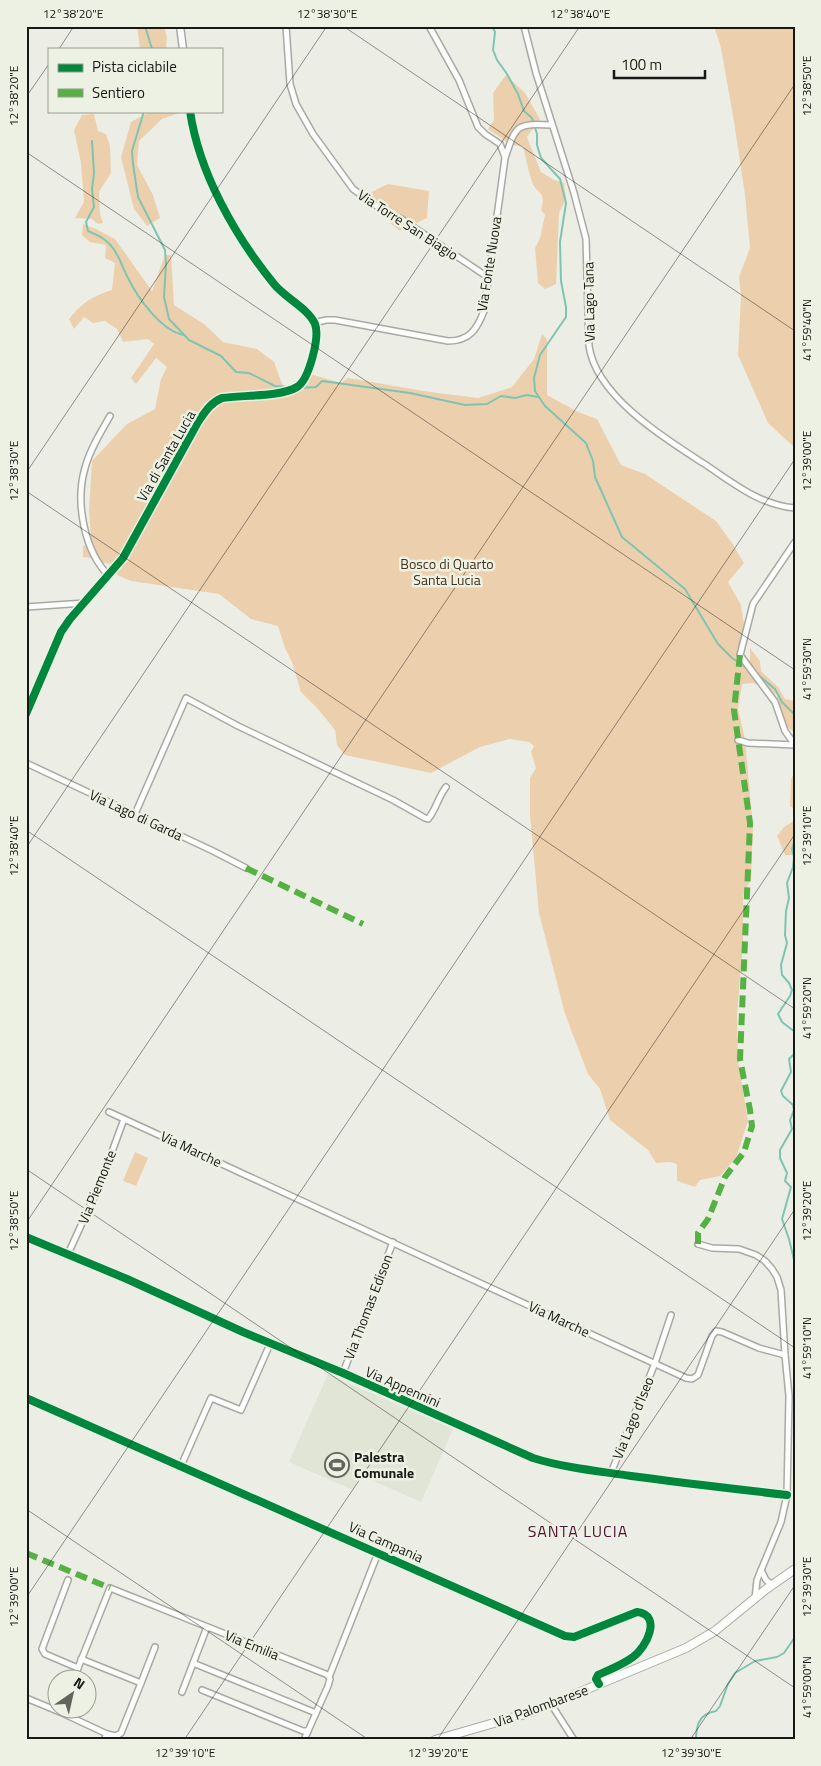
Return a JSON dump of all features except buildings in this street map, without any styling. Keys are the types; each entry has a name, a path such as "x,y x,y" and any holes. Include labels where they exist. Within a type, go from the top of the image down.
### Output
{"main road":[{"name":"Via Palombarese","path":"435,1740 512,1718 551,1704 700,1640 720,1627 795,1569"}],"street":[{"path":"180,26 183,48"},
{"name":"Via Torre San Biagio","path":"286,26 289,79 294,100 313,134 353,189 385,212 403,220 490,278"},
{"path":"429,26 459,80 478,127 500,144 505,158"},
{"name":"Via Lago Tana","path":"524,26 528,45 585,233 588,252 589,346 593,362 621,401 660,436 757,498 776,505 795,508"},
{"path":"190,112 204,166 226,212 257,262 276,286 307,313 314,323"},
{"name":"Via Fonte Nuova","path":"314,323 335,320 441,340 461,340 474,332 484,311 490,278 505,158 519,127 530,124 552,125"},
{"name":"Via di Santa Lucia","path":"26,714 61,632 70,618 123,558 198,422 211,405 224,398 278,393 297,387 307,374 316,342 317,334 314,323"},
{"path":"109,576 97,562 89,546 84,520 82,489 84,470 88,458 110,416"},
{"path":"795,542 753,604 740,655 775,702 785,731 795,745"},
{"path":"26,607 85,603"},
{"path":"135,814 186,698 238,726 393,800 425,818 428,819 431,815 438,798 446,788"},
{"path":"738,740 748,743 795,745"},
{"name":"Via Lago di Garda","path":"26,763 246,868"},
{"name":"Via Marche","path":"109,1112 686,1378 694,1378 700,1371 712,1336 717,1330 753,1346 784,1355"},
{"name":"Via Piemonte","path":"68,1254 102,1179 124,1119"},
{"name":"Via Appennini","path":"26,1237 270,1344 343,1373 533,1458 559,1465 610,1473 686,1484 787,1495"},
{"name":"Via Thomas Edison","path":"343,1373 393,1242"},
{"path":"698,1244 712,1248 739,1249 762,1259 772,1269 782,1294 784,1355 789,1396 787,1495 783,1516 757,1580 755,1599"},
{"name":"Via Lago d'Iseo","path":"610,1473 655,1363 671,1315"},
{"path":"181,1466 210,1398 241,1410 270,1344"},
{"name":"Via Campania","path":"26,1398 568,1636 574,1637 636,1612 645,1615 650,1621 651,1629 637,1653 623,1663 598,1675 596,1679 599,1684"},
{"path":"531,1463 533,1458"},
{"path":"304,1740 328,1686 329,1677 378,1553"},
{"path":"761,1569 766,1580 772,1585"},
{"path":"68,1580 42,1649 45,1654 78,1668 82,1659 141,1683"},
{"name":"Via Emilia","path":"82,1659 110,1588 326,1674 329,1677"},
{"path":"182,1692 207,1627"},
{"path":"76,1718 107,1734 116,1736 121,1733 155,1647"},
{"path":"193,1663 316,1713"},
{"path":"202,1690 303,1731 308,1731"},
{"path":"26,1698 48,1706"},
{"path":"551,1704 574,1740"},
{"path":"104,1740 107,1734"}],"shaded area":[{"path":"328,1374 453,1429 421,1502 360,1475 353,1490 289,1462"}],"green space":[{"path":"137,26 164,26 167,37 166,48 140,48"},
{"path":"714,26 795,26 795,448 768,423 738,355 741,296 739,277 750,248 745,195 734,122 721,48"},
{"path":"506,75 525,93 540,119 527,137 541,172 554,180 564,183 566,199 559,213 556,284 545,289 538,283 535,248 540,238 545,215 541,210 542,196 532,182 523,146 511,145 488,129 494,120 493,93"},
{"path":"149,112 182,112 162,119 139,141 137,165 153,195 160,218 147,226 134,209 121,157 131,122"},
{"path":"94,114 98,131 106,134 110,146 111,173 99,192 100,214 103,223 98,224 92,219 75,218 84,202 81,163 74,130 82,115"},
{"path":"388,184 429,191 427,218 400,231 390,223 391,213 365,195"},
{"name":"Bosco di Quarto Santa Lucia","path":"83,224 115,239 152,291 165,255 171,255 174,305 204,324 223,342 257,349 274,362 288,394 302,387 310,374 341,383 348,378 478,398 512,387 534,359 542,334 547,339 547,395 578,412 597,419 621,465 645,474 716,521 732,543 744,563 728,582 741,605 745,631 738,650 750,662 750,648 760,661 761,671 778,687 785,699 795,701 795,732 783,722 777,695 754,683 742,684 738,709 745,739 753,828 751,879 743,896 743,943 737,1015 738,1061 748,1121 736,1158 720,1176 700,1180 695,1187 677,1181 677,1164 670,1162 656,1163 648,1150 610,1120 600,1089 588,1074 565,1014 539,913 530,815 530,778 536,768 531,752 534,746 529,742 510,739 480,747 431,773 345,755 337,745 335,730 301,692 278,626 251,619 219,594 131,581 117,575 117,564 83,557 83,547 91,538 89,510 92,461 127,424 155,409 161,379 167,367 156,358 136,384 131,378 154,344 148,339 123,342 117,329 105,321 93,323 84,317 74,329 69,319 79,308 98,295 112,290 115,263 105,258 106,245 90,242 82,235"},
{"path":"795,771 795,810 790,806 791,779"},
{"path":"795,820 795,855 785,855 777,836 784,827"},
{"path":"135,1152 148,1158 136,1186 123,1181"}],"waterway":[{"path":"145,26 152,48"},
{"path":"492,26 495,32 493,50 497,60 518,94 524,111 532,118 541,158 560,179 566,203 560,242 561,281 566,317 540,355 534,378 535,391 545,406 586,443 593,461 595,477 622,537 685,589 718,644 732,658 747,668"},
{"path":"144,112 132,151 133,164 138,197 165,250 164,297 169,319 189,340 221,356 236,372 249,373 275,386 290,387"},
{"path":"92,141 94,207 86,222 88,231 103,239 113,248 131,284 143,303 158,320 175,332 184,335"},
{"path":"298,388 316,387 322,381 410,393 465,405 487,404 501,396 515,398 527,395 538,397"},
{"path":"757,674 775,689 782,702 795,715"},
{"path":"795,839 792,849 794,857 793,867 787,883 789,898 786,911 785,935 787,943 781,965 782,975 792,990 778,1014 782,1022 795,1032"},
{"path":"795,1053 789,1059 791,1072 781,1091 783,1096 793,1105 794,1110 790,1120 792,1129 780,1150 780,1158 787,1173 785,1181 791,1187 782,1219 795,1264"},
{"path":"696,1740 700,1721 710,1712 716,1711 720,1706 728,1684 735,1673 755,1661 777,1657 784,1653 795,1637"}],"marked path":[{"path":"698,1244 698,1233 708,1219 725,1177 744,1152 752,1126 740,1059 750,823 734,710 740,655"},
{"path":"246,868 363,924"},
{"path":"26,1553 110,1588"}],"cycle path":[{"path":"26,714 61,632 123,558 198,422 206,411 214,402 222,398 281,393 297,387 306,376 315,348 316,330 312,318 274,284 246,245 221,203 201,157 190,112"},
{"path":"26,1237 127,1279 243,1332 343,1373 533,1458 594,1471 787,1495"},
{"path":"26,1398 565,1636 574,1637 637,1612 645,1614 651,1625 643,1647 629,1660 598,1675 596,1679 599,1684"}],"place":[{"name":"Palestra Comunale","path":"337,1465"}],"district":[{"name":"SANTA LUCIA","path":"578,1531"}]}
